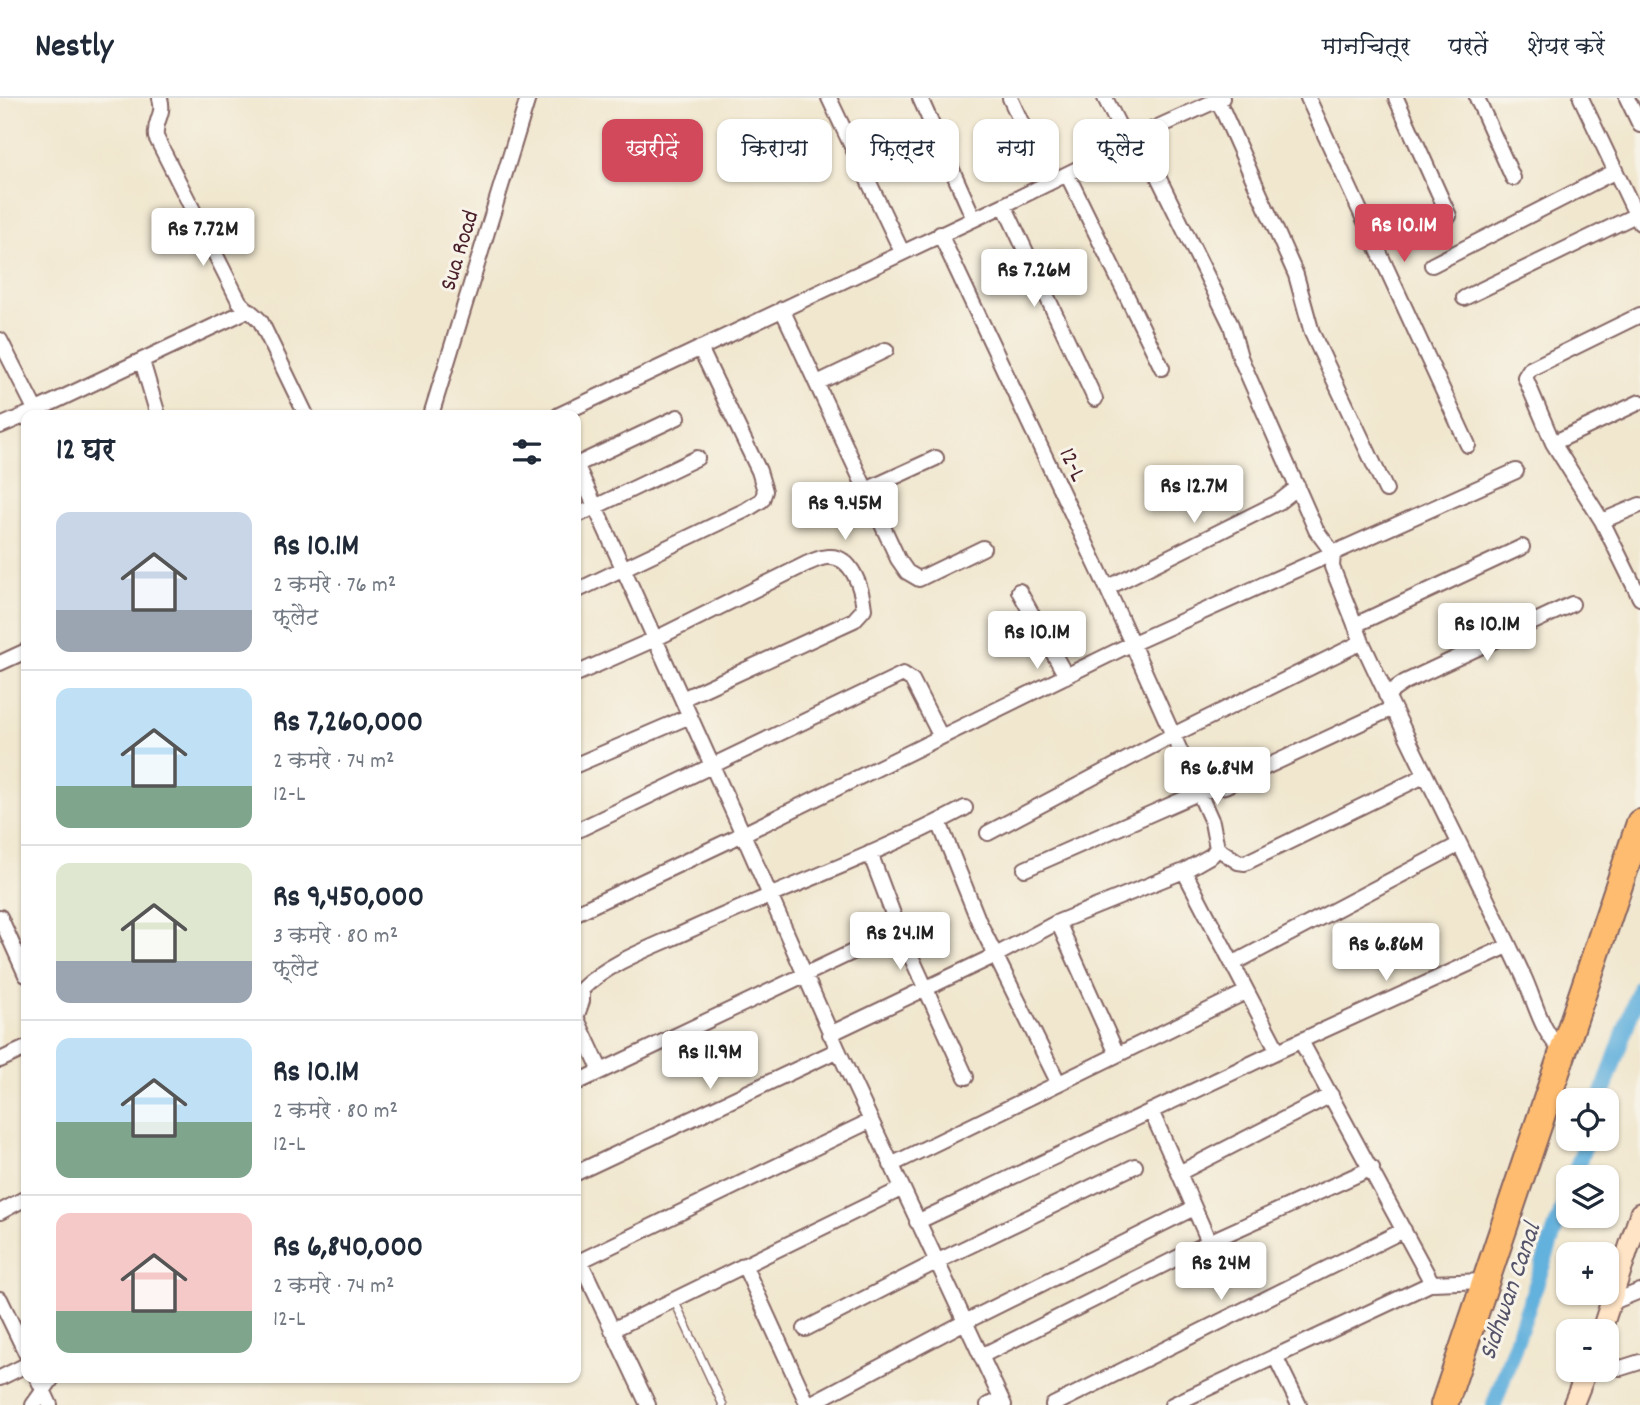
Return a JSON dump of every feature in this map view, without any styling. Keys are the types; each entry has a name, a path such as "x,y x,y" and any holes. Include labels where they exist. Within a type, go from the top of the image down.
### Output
{"highway":[{"path":"1444,1405 1640,823"},
{"path":"1461,1405 1640,879"}],"street":[{"path":"160,98 162,113 154,125 156,137 246,311 254,314 261,322 304,410"},
{"name":"Sua Road","path":"433,410 528,98"},
{"path":"829,98 902,252"},
{"path":"920,98 974,219"},
{"path":"1010,98 1049,183"},
{"path":"1105,98 1119,119"},
{"path":"1308,98 1468,444"},
{"path":"1396,98 1449,216"},
{"path":"1477,98 1513,178"},
{"path":"1464,299 1638,219 1614,173 1581,98"},
{"path":"1627,98 1640,125"},
{"path":"1169,119 1195,104 1220,99 1296,275 1312,333 1386,490"},
{"path":"570,410 1073,171"},
{"path":"1432,265 1614,173"},
{"path":"1067,174 1162,368"},
{"path":"1156,182 1222,303 1240,357 1316,530 1333,553 1332,567 1355,625 1424,776 1549,1034 1564,1052"},
{"path":"1004,205 1094,399"},
{"name":"12-L","path":"940,234 1175,734 1212,822 1217,848"},
{"path":"782,309 898,559 907,572 919,579 983,548"},
{"path":"54,409 142,361 246,311"},
{"path":"1640,315 1526,372 1526,380 1553,443 1602,521 1640,598"},
{"path":"0,340 29,410"},
{"path":"581,588 762,500 765,491 759,471 700,348"},
{"path":"817,383 886,349"},
{"path":"142,361 157,410"},
{"path":"1553,443 1640,402"},
{"path":"1,425 21,417"},
{"path":"581,463 678,417"},
{"path":"581,514 696,458"},
{"path":"866,491 936,458"},
{"path":"581,911 1131,644 1516,471"},
{"path":"581,476 830,1034 981,1356 998,1403"},
{"path":"1107,588 1279,502 1298,487"},
{"path":"1602,521 1640,505"},
{"path":"1355,625 1522,547"},
{"path":"581,672 655,639 806,564 828,556 842,559 852,571 862,594 864,609 853,620 682,699"},
{"path":"1019,591 1066,676"},
{"path":"1025,869 1200,792 1225,786 1390,701 1405,682 1572,604"},
{"path":"988,833 1175,734 1362,642"},
{"path":"0,663 21,653"},
{"path":"581,829 903,674 912,681 941,737"},
{"path":"581,763 690,716"},
{"path":"830,1034 996,955 1058,922 1184,871 1212,855 1217,848 1238,862 1245,863 1424,776"},
{"path":"581,1004 582,989 594,978 625,960 769,894 870,853 965,808"},
{"path":"939,822 974,910 1058,1082"},
{"path":"1234,963 1458,845"},
{"path":"870,853 899,930 966,1077"},
{"path":"1184,871 1278,1051"},
{"path":"0,917 21,964"},
{"path":"1058,922 1117,1054"},
{"path":"581,1081 899,930"},
{"path":"917,1222 1278,1051 1508,946"},
{"path":"891,1166 1246,992"},
{"path":"581,1029 601,1071"},
{"path":"1301,1041 1432,1283"},
{"path":"0,1060 21,1050"},
{"path":"581,1170 838,1050"},
{"path":"1179,1173 1331,1096"},
{"path":"1151,1111 1209,1242"},
{"path":"581,1261 870,1121"},
{"path":"805,1329 1135,1166"},
{"path":"981,1356 1209,1242 1372,1168"},
{"path":"612,1330 901,1189"},
{"path":"0,1212 21,1201"},
{"path":"744,1265 808,1405 964,1322 1195,1208"},
{"path":"1619,1282 1640,1213"},
{"path":"1053,1405 1404,1230"},
{"path":"581,1268 648,1405"},
{"path":"1171,1405 1432,1283 1484,1281"},
{"path":"1619,1300 1640,1291"},
{"path":"1,1302 21,1343"},
{"path":"1275,1356 1299,1405"},
{"path":"1619,1368 1640,1362"},
{"path":"0,1378 21,1368"},
{"path":"1573,1405 1582,1382"},
{"path":"33,1405 46,1399"}],"lane":[{"path":"674,1299 723,1405"}],"waterway":[{"name":"Sidhwan Canal","path":"1605,1088 1640,987"},
{"name":"Sidhwan Canal","path":"1578,1165 1583,1151"},
{"name":"Sidhwan Canal","path":"1494,1405 1556,1227"}]}
